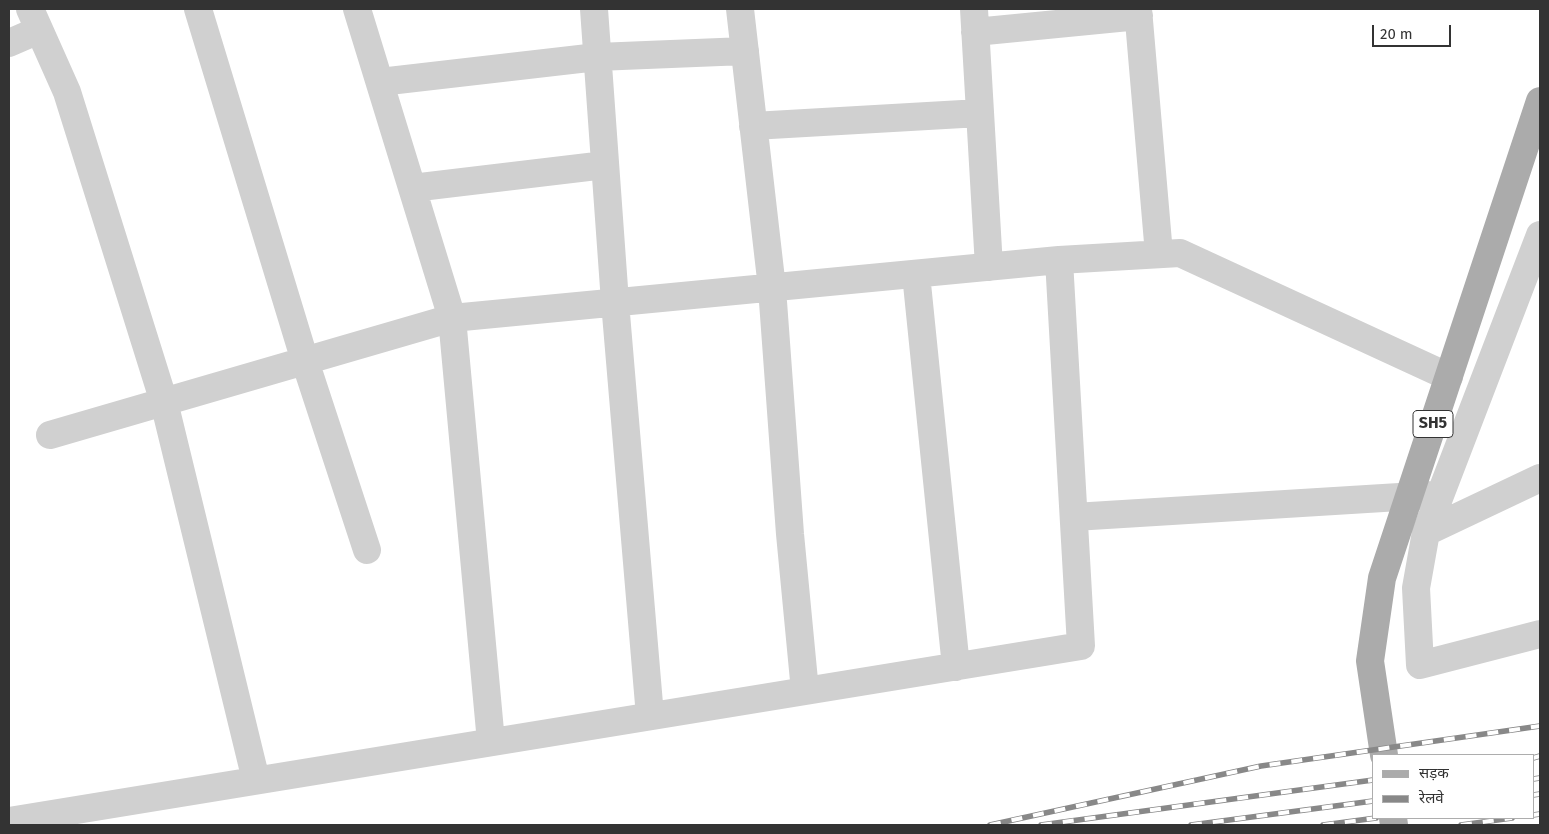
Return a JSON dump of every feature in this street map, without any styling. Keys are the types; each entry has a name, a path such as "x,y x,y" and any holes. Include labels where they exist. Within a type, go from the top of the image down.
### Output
{"main road":[{"name":"SH5","path":"1384,754 1370,661 1382,578 1540,101"}],"street":[{"path":"198,9 366,550"},
{"path":"358,9 452,318 491,742"},
{"path":"594,9 615,302 650,716"},
{"path":"740,9 772,288 790,534 805,691"},
{"path":"989,267 974,20 1138,12 1159,254"},
{"path":"9,43 34,20 67,92 164,402 256,780"},
{"path":"380,82 597,58 745,51"},
{"path":"753,126 980,113"},
{"path":"412,188 605,165"},
{"path":"1540,235 1426,532 1416,588 1420,665 1540,634"},
{"path":"50,435 452,318 1059,260 1180,253 1449,377"},
{"path":"9,821 1081,646 1059,260"},
{"path":"916,274 956,667"},
{"path":"1426,532 1540,478"},
{"path":"1074,517 1440,494"}],"railway":[{"path":"990,825 1261,766 1540,726"},
{"path":"1534,758 1540,756"},
{"path":"1534,779 1540,778"},
{"path":"1041,825 1372,780"},
{"path":"1534,795 1540,794"},
{"path":"1191,825 1372,801"},
{"path":"1534,815 1540,814"},
{"path":"1323,825 1372,819"},
{"path":"1461,825 1505,819"}]}
